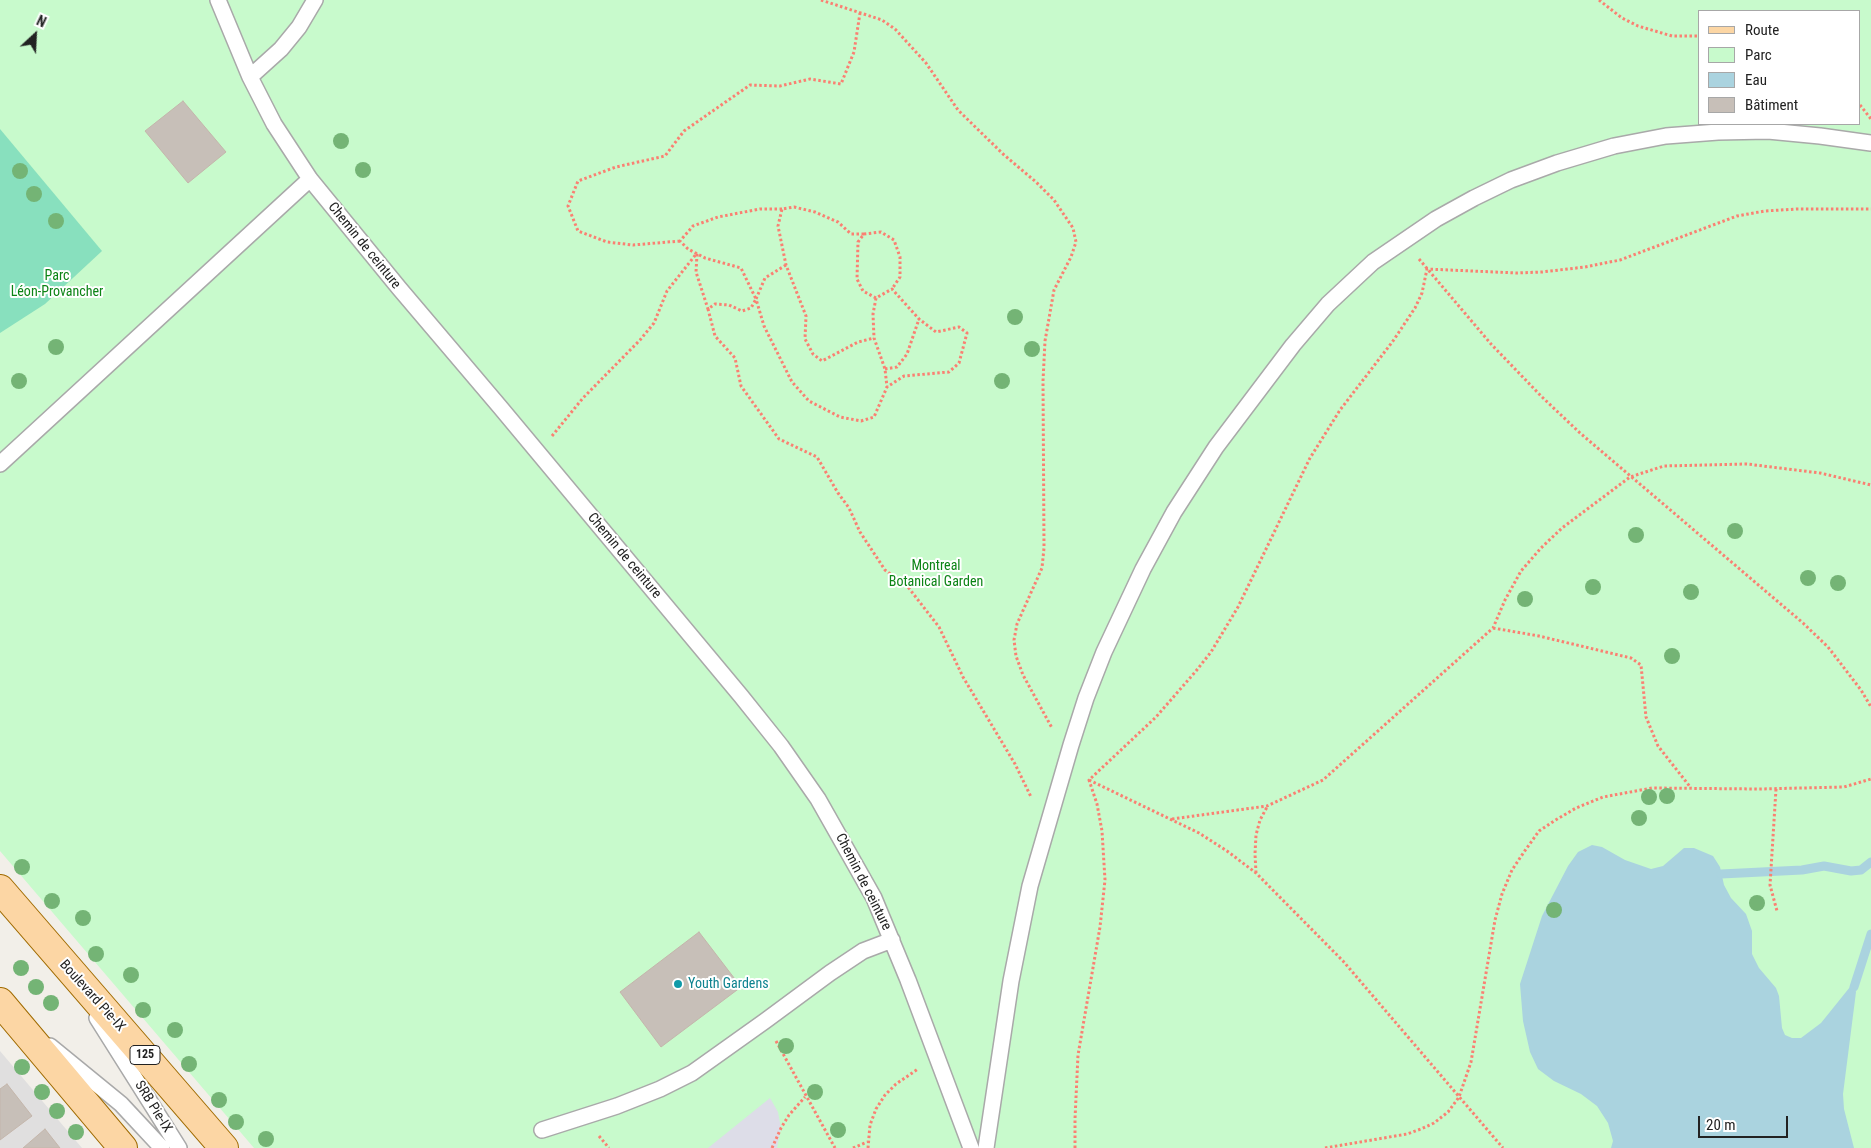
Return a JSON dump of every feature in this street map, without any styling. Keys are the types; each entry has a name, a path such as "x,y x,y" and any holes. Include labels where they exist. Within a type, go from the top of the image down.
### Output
{"main road":[{"name":"Boulevard Pie-IX","path":"0,889 224,1148"},
{"path":"2,1005 123,1148"}],"lane":[{"name":"Chemin de ceinture","path":"218,0 250,77 274,124 310,179 398,288 540,455 781,746 818,800 874,898 892,940 971,1148"},
{"path":"250,77 281,49 299,27 315,0"},
{"path":"986,1148 1011,981 1030,886 1046,827 1086,698 1119,618 1174,512 1216,447 1293,345 1328,304 1373,262 1402,241 1474,198 1512,180 1557,163 1614,146 1666,136 1768,131 1871,143"},
{"path":"0,464 310,179"},
{"path":"542,1130 660,1090 692,1073 863,951 892,940"},
{"name":"SRB Pie-IX","path":"64,964 179,1148"},
{"name":"SRB Pie-IX","path":"2,1005 121,1104 162,1148"}],"path":[{"path":"821,0 882,20 904,38 926,63 958,110 978,132 1054,200 1072,228 1076,242 1071,257 1054,290 1045,341 1043,381 1044,548 1042,568 1018,624 1014,640 1016,656 1023,675 1042,711"},
{"path":"1599,0 1622,18 1638,26 1672,36 1698,36"},
{"path":"860,13 854,52 840,84 810,79 780,86 750,85 684,132 665,156 616,167 578,181 568,206 578,231 607,242 633,245 680,241 693,226 718,217 760,209 794,207 815,212 838,222 851,234 881,232 894,240 900,257 900,277 892,290 876,298"},
{"path":"1861,106 1871,119"},
{"path":"782,209 778,226 786,265 806,316 804,339 813,354 822,361 858,342 874,338"},
{"path":"1427,269 1517,273 1585,267 1620,260 1737,216 1765,211 1797,209 1871,209"},
{"path":"864,234 858,242 857,279 863,291 876,298"},
{"path":"680,241 688,249 705,258 741,268 756,299 764,326 792,382 809,401 840,417 861,421 874,417 887,386 885,368 874,338 876,298"},
{"path":"1402,241 1473,324 1542,397 1630,477 1803,623 1828,647 1861,690 1871,708"},
{"path":"540,455 559,427 583,398 640,340 654,323 667,291 697,253"},
{"path":"697,253 696,272 715,336 735,358 742,386 779,438 817,457 849,508 860,532 885,570 908,587 939,627 963,677 1014,764 1046,827"},
{"path":"708,309 716,304 729,305 742,311 750,308 765,278 786,265"},
{"path":"1089,780 1156,718 1211,652 1242,599 1310,458 1340,410 1393,341 1415,308 1422,293 1427,269"},
{"path":"887,386 904,376 949,372 958,363 967,333 959,327 936,332 919,319 892,290"},
{"path":"885,368 897,367 907,354 919,319"},
{"path":"1172,819 1267,806 1323,780 1493,628 1505,600 1521,571 1541,548 1562,528 1630,477 1664,466 1747,464 1820,473 1871,485"},
{"path":"1493,628 1539,636 1630,658 1641,666 1646,717 1658,746 1691,788"},
{"path":"1064,768 1172,819 1220,847 1256,873 1343,961 1503,1148"},
{"path":"1325,1148 1407,1134 1421,1129 1448,1112 1460,1097 1471,1062 1495,920 1502,894 1512,870 1539,831 1576,808 1603,797 1652,788 1776,789 1844,787 1871,779"},
{"path":"1075,1148 1078,1055 1100,927 1104,880 1102,831 1097,804 1089,780"},
{"path":"1776,789 1770,885 1777,911"},
{"path":"1256,873 1254,854 1256,835 1260,820 1267,806"},
{"path":"765,1022 835,1148"},
{"path":"868,1148 867,1142 870,1125 876,1110 885,1096 911,1072 924,1066"},
{"path":"772,1148 789,1115 806,1097"},
{"path":"853,1148 867,1142"}],"shaded area":[{"path":"0,1051 82,1148 0,1148"},
{"path":"770,1098 778,1112 781,1128 777,1148 708,1148"}],"green space":[{"name":"Montreal Botanical Garden","path":"0,0 1871,0 1871,1148 254,1148 0,851"},
{"name":"Parc Léon-Provancher","path":"0,129 102,251 45,304 0,333"}],"water":[{"path":"1592,845 1602,847 1625,860 1651,869 1663,866 1684,848 1694,848 1713,856 1720,867 1724,885 1731,898 1746,914 1752,931 1752,954 1759,968 1776,988 1779,996 1782,1028 1785,1035 1792,1038 1801,1038 1821,1023 1850,987 1854,987 1856,992 1843,1094 1844,1109 1854,1148 1611,1148 1613,1141 1608,1123 1597,1106 1581,1094 1554,1081 1538,1069 1530,1052 1523,1021 1520,984 1542,916 1568,866 1578,852"}],"building":[{"path":"183,101 226,152 188,183 145,131"},
{"path":"699,932 741,987 661,1047 620,992"},
{"path":"7,1084 32,1116 0,1140 0,1089"},
{"path":"45,1129 60,1148 23,1148"}],"waterway":[{"path":"1721,874 1802,870 1824,866 1851,871 1861,870 1871,862"},
{"path":"1854,987 1871,934"}],"place":[{"name":"Youth Gardens","path":"678,984"}]}
